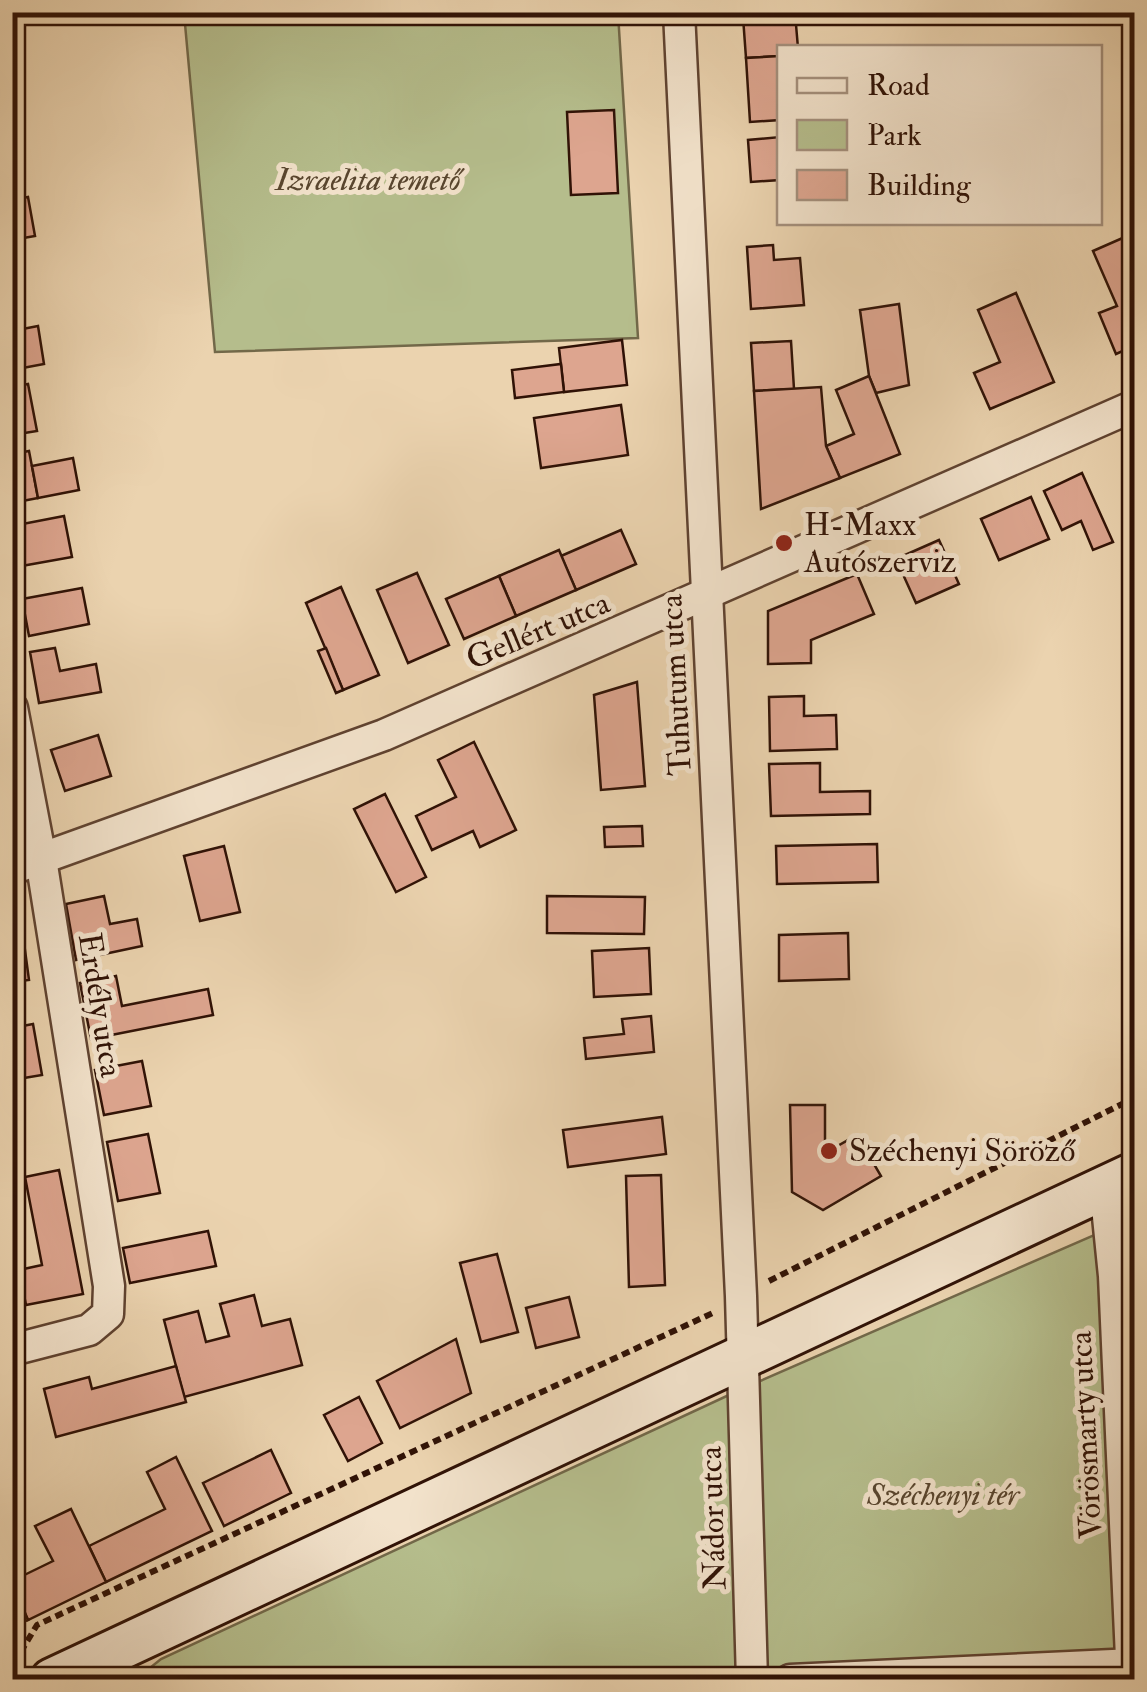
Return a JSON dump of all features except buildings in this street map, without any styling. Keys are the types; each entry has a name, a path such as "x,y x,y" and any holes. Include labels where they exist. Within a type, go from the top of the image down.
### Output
{"street":[{"name":"Tuhutum utca","path":"678,12 743,1354"},
{"name":"Gellért utca","path":"27,864 384,735 707,597 1134,406"},
{"name":"Erdély utca","path":"12,708 27,864 109,1286 108,1314 89,1330 12,1350"},
{"path":"73,1674 743,1354 1120,1180"},
{"name":"Vörösmarty utca","path":"1120,1180 1114,1276 1133,1669"},
{"name":"Nádor utca","path":"743,1354 752,1680"},
{"path":"790,1680 1133,1669"}],"path":[{"path":"12,1676 14,1663 37,1625 693,1326 742,1296 1134,1098"}],"green space":[{"name":"Izraelita temető","path":"184,13 618,13 638,338 215,352"},
{"name":"Széchenyi tér","path":"1108,1229 1132,1665 790,1680 135,1680 161,1659 744,1388"}],"place":[{"name":"H-Maxx Autószerviz","path":"784,543"},
{"name":"Széchenyi Söröző","path":"829,1151"}]}
